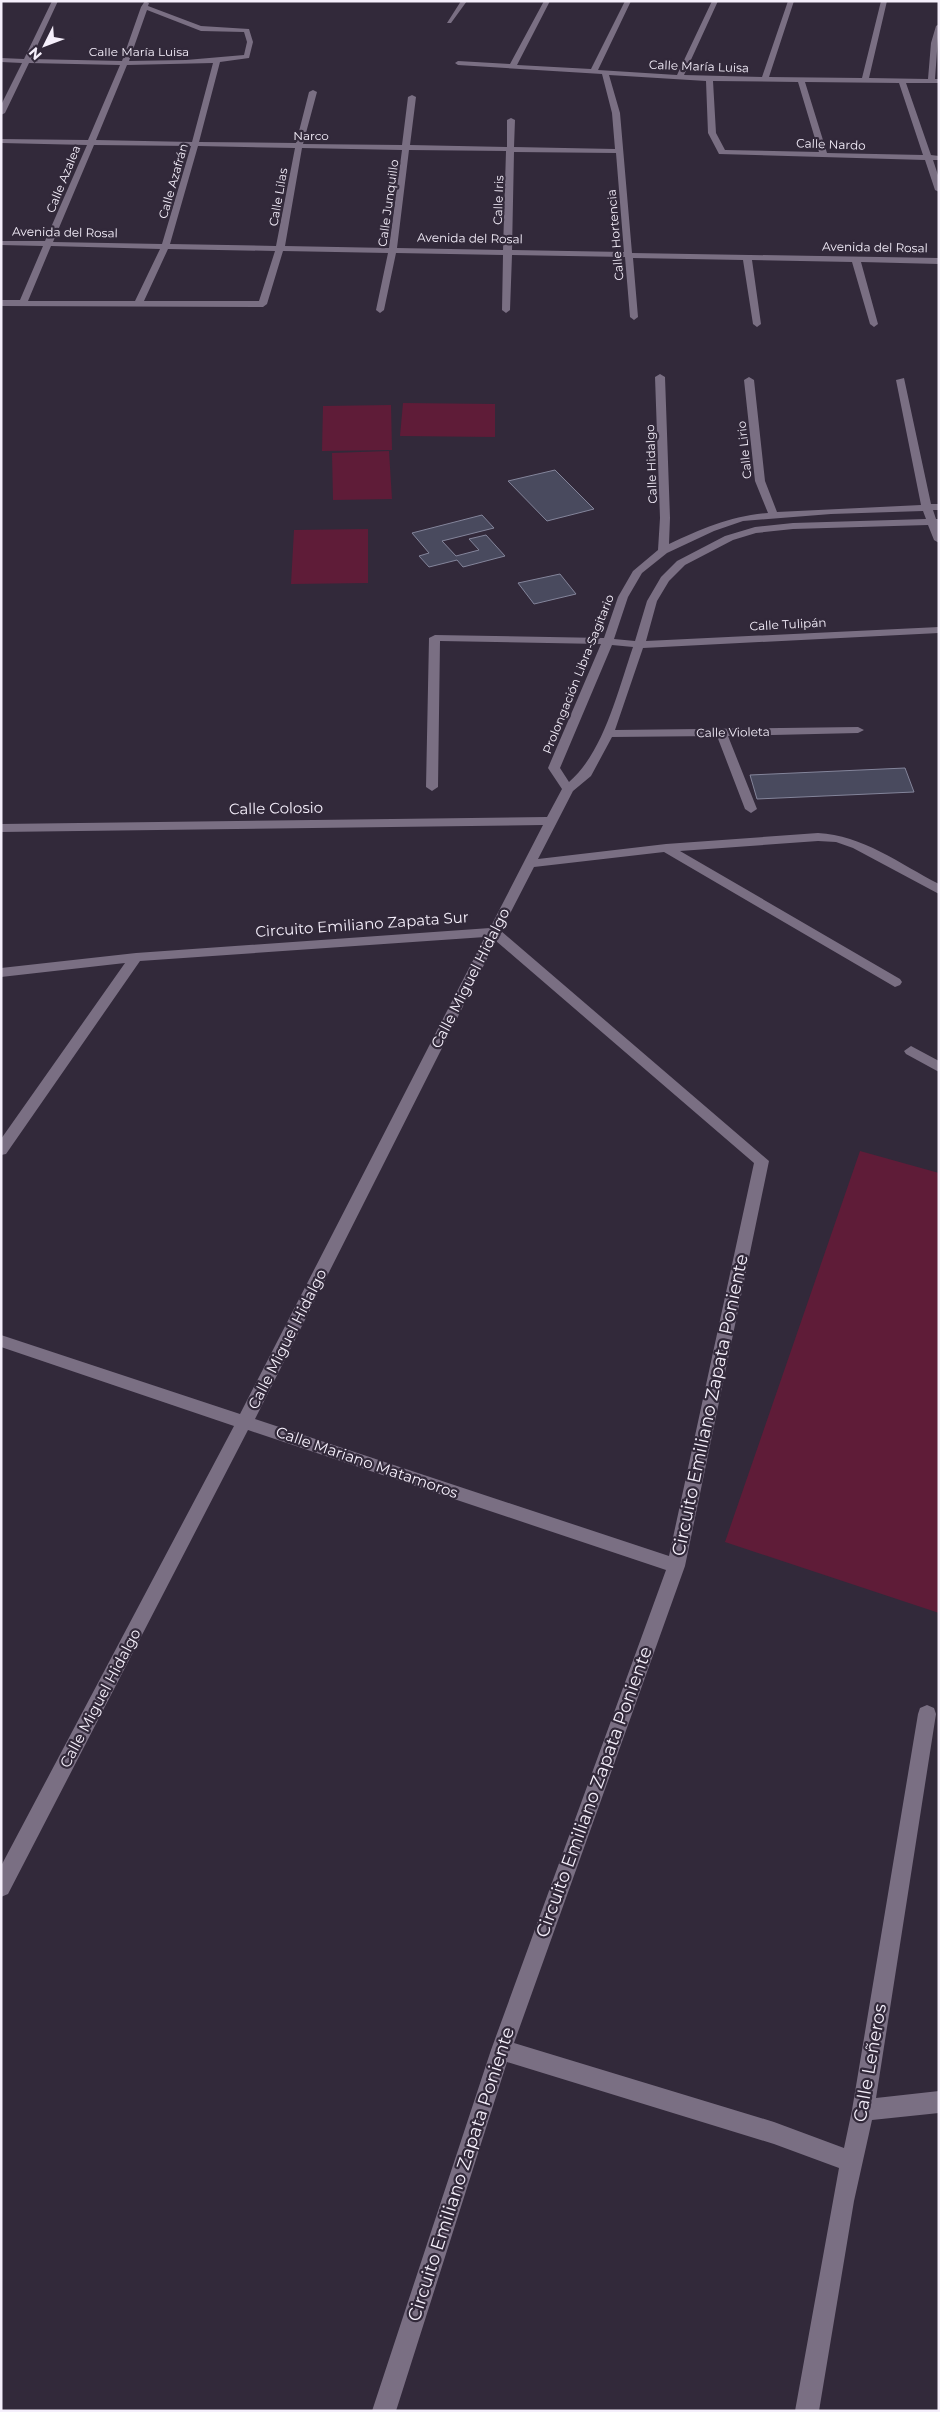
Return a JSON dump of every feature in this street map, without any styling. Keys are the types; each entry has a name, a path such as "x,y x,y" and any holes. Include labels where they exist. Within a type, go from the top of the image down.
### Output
{"street":[{"path":"1,113 28,61 55,1"},
{"path":"449,22 464,1"},
{"path":"513,66 547,1"},
{"path":"593,73 628,1"},
{"path":"680,76 715,1"},
{"path":"765,79 791,1"},
{"path":"865,80 884,1"},
{"path":"144,3 161,10 177,20 196,27 212,30 232,28 246,30 250,42 247,57 216,61"},
{"name":"Calle Azalea","path":"23,303 125,63 144,3"},
{"path":"935,81 936,43 939,26"},
{"name":"Calle María Luisa","path":"1,60 125,63 216,61"},
{"name":"Calle Azafrán","path":"138,304 165,246 195,144 216,61"},
{"name":"Calle María Luisa","path":"458,63 709,79 935,81"},
{"path":"605,73 616,113 620,151"},
{"name":"Calle Nardo","path":"709,79 712,133 722,152 939,158"},
{"path":"801,80 824,156"},
{"path":"902,81 939,190"},
{"name":"Calle Lilas","path":"138,304 263,304 280,248 299,146 313,92"},
{"name":"Calle Junquillo","path":"380,310 393,250 412,97"},
{"name":"Calle Iris","path":"506,310 511,120"},
{"name":"Narco","path":"1,141 407,146 511,150 620,151"},
{"name":"Calle Hortencia","path":"620,151 634,318"},
{"name":"Avenida del Rosal","path":"1,243 507,251 939,261"},
{"path":"747,257 757,324"},
{"path":"856,260 874,324"},
{"path":"1,303 138,304"},
{"name":"Calle Hidalgo","path":"660,376 665,518 663,551"},
{"name":"Calle Lirio","path":"749,380 760,482 773,514"},
{"path":"901,380 927,508 935,522 939,540"},
{"name":"Prolongación Libra-Sagitario","path":"568,788 554,768 608,641 623,597 638,572 663,551 710,529 742,518 773,514 939,507"},
{"path":"568,788 587,773 608,734 652,601 665,579 681,563 728,538 755,530 793,526 935,522"},
{"name":"Calle Tulipán","path":"432,787 435,638 608,641 639,645 939,630"},
{"name":"Calle Violeta","path":"608,734 858,730"},
{"path":"721,732 751,809"},
{"name":"Calle Miguel Hidalgo","path":"1,1887 245,1421 568,788"},
{"name":"Calle Colosio","path":"1,828 551,821"},
{"path":"528,864 666,848 818,837 838,838 857,845 939,890"},
{"path":"666,848 895,982"},
{"name":"Circuito Emiliano Zapata Sur","path":"1,972 136,956 494,932"},
{"name":"Circuito Emiliano Zapata Poniente","path":"384,2411 501,2050 676,1566 762,1161 494,932"},
{"path":"1,1150 136,956"},
{"path":"911,1051 939,1067"},
{"name":"Calle Mariano Matamoros","path":"1,1340 676,1566"},
{"name":"Calle Leñeros","path":"807,2411 863,2110 928,1714"},
{"path":"501,2050 774,2133 852,2162"},
{"path":"863,2110 939,2102"}],"shaded area":[{"path":"403,403 495,404 495,437 400,436"},
{"path":"391,405 392,450 322,451 323,406"},
{"path":"389,451 392,499 333,500 332,453"},
{"path":"368,529 368,583 291,584 294,530"},
{"path":"860,1151 939,1173 939,1613 725,1542"}],"building":[{"path":"555,470 594,509 547,521 508,481"},
{"path":"482,515 494,528 442,541 456,556 479,550 469,539 486,535 505,556 463,567 457,560 429,567 419,556 429,553 412,533"},
{"path":"560,574 576,594 534,604 518,583"},
{"path":"905,768 914,792 757,799 750,775"}]}
